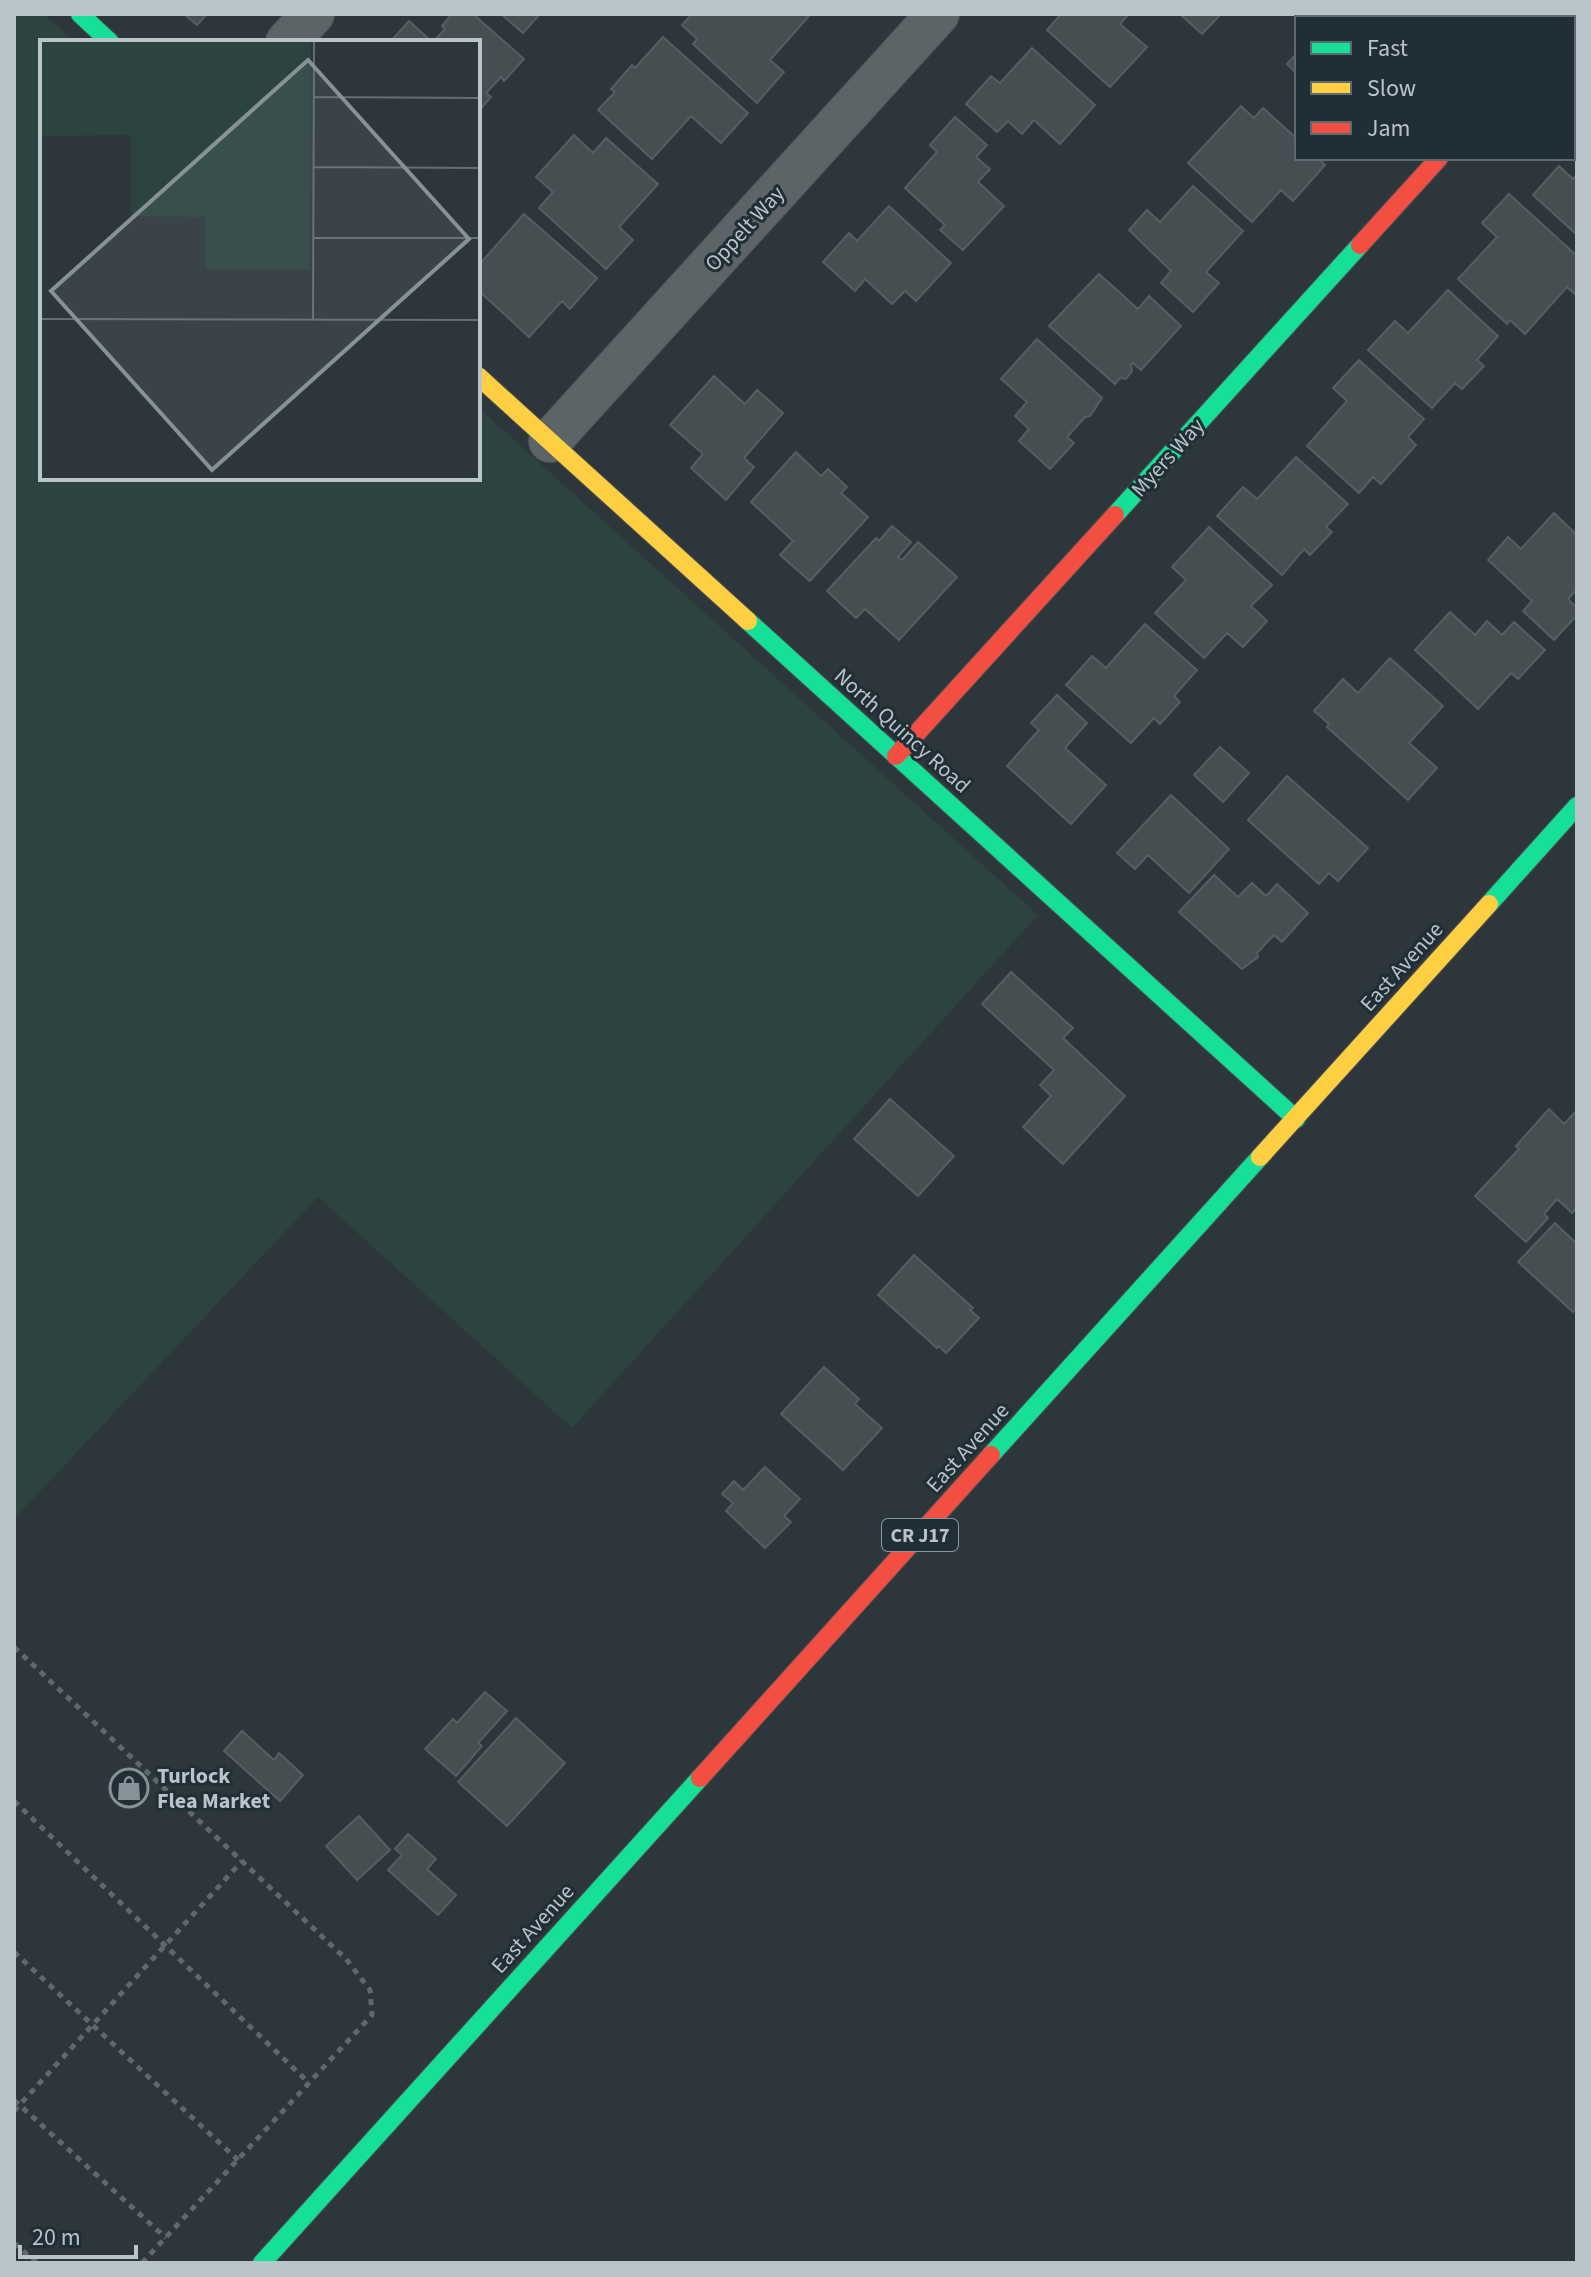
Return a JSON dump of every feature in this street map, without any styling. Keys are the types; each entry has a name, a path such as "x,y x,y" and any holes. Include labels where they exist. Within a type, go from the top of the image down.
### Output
{"street":[{"path":"80,14 108,40"},
{"path":"289,40 313,14"},
{"name":"Oppelt Way","path":"550,441 938,14"},
{"name":"Myers Way","path":"896,756 1437,160"},
{"name":"North Quincy Road","path":"480,378 1296,1119"},
{"name":"East Avenue","path":"262,2263 1577,806"}],"path":[{"path":"14,1647 346,1959 370,1990 372,2015 142,2263"},
{"path":"14,1801 308,2082"},
{"path":"14,2111 242,1861"},
{"path":"14,1952 238,2160"},
{"path":"14,2100 166,2238"},
{"path":"14,2243 37,2263"}],"green space":[{"path":"14,14 44,14 73,40 40,40 40,480 480,480 480,409 1038,915 572,1428 318,1197 14,1519"}],"building":[{"path":"184,14 207,14 197,25"},
{"path":"452,14 473,14 524,59 504,81 501,77 486,93 491,97 480,110 480,40 435,40 445,29 442,26"},
{"path":"501,14 540,14 523,33"},
{"path":"692,14 809,16 770,60 784,72 757,103 693,44 697,39 682,25"},
{"path":"1061,14 1129,14 1120,24 1147,47 1110,87 1047,30"},
{"path":"1180,14 1221,14 1202,34"},
{"path":"1348,14 1463,14 1461,16"},
{"path":"409,21 430,40 392,40"},
{"path":"663,37 748,113 721,143 691,116 652,159 598,110 615,92 611,89 632,65 635,68"},
{"path":"1032,48 1095,105 1060,144 1034,120 1022,134 1008,121 997,132 966,104 991,76 1000,83"},
{"path":"1295,55 1295,72 1287,64"},
{"path":"1241,106 1254,118 1263,108 1295,137 1295,160 1320,160 1325,165 1293,201 1281,190 1252,222 1188,163"},
{"path":"955,117 987,145 976,157 990,169 978,182 1004,206 963,250 940,230 945,225 905,188 937,152 930,145"},
{"path":"574,135 593,153 606,138 658,184 619,227 633,240 606,269 539,208 553,192 536,177"},
{"path":"1559,166 1573,179 1577,175 1577,235 1533,195"},
{"path":"1193,186 1243,231 1206,272 1219,283 1193,312 1161,283 1171,271 1129,230 1147,210 1160,222"},
{"path":"1509,194 1577,256 1577,296 1567,287 1525,334 1510,320 1507,324 1458,279 1497,237 1482,223"},
{"path":"889,206 951,263 916,301 905,291 892,304 865,279 855,291 823,262 849,233 857,241"},
{"path":"524,214 597,278 570,309 562,301 529,337 480,292 480,264"},
{"path":"1099,274 1138,309 1149,296 1181,326 1141,370 1133,363 1126,379 1120,378 1115,384 1049,326"},
{"path":"1448,290 1498,336 1477,360 1484,366 1462,389 1455,383 1432,408 1368,350 1395,321 1408,333"},
{"path":"1037,339 1102,398 1090,416 1085,417 1067,437 1074,443 1050,469 1019,441 1029,429 1015,416 1027,402 1001,379"},
{"path":"1359,360 1424,419 1408,437 1416,445 1381,484 1373,477 1359,493 1307,446 1347,401 1333,388"},
{"path":"714,376 745,404 757,390 783,413 744,458 754,467 726,500 691,468 703,454 670,425"},
{"path":"796,452 821,476 828,469 847,487 841,493 868,517 810,581 780,555 793,541 751,502"},
{"path":"1296,457 1348,504 1326,527 1332,532 1310,555 1304,549 1282,575 1217,516 1243,487 1257,499"},
{"path":"1554,513 1577,535 1577,589 1568,599 1577,608 1577,615 1554,640 1523,611 1532,601 1488,560 1508,537 1521,549"},
{"path":"892,526 911,542 898,557 902,560 918,542 957,577 899,640 865,609 856,618 827,591 876,538 879,541"},
{"path":"1209,527 1272,585 1251,606 1267,621 1243,647 1227,633 1204,658 1155,613 1186,580 1172,567"},
{"path":"1450,612 1475,635 1487,621 1502,635 1514,622 1545,650 1518,679 1511,673 1478,709 1415,650"},
{"path":"1145,624 1197,670 1174,696 1180,702 1160,724 1154,718 1131,743 1066,685 1092,656 1106,668"},
{"path":"1390,658 1443,706 1409,743 1437,768 1408,800 1327,727 1329,724 1314,711 1343,679 1358,693"},
{"path":"1057,695 1087,723 1065,748 1106,785 1071,824 1007,766 1039,730 1031,723"},
{"path":"1220,747 1249,773 1223,802 1194,775"},
{"path":"1287,776 1368,848 1338,881 1329,873 1319,884 1248,820"},
{"path":"1171,795 1229,849 1189,893 1148,855 1135,869 1117,853"},
{"path":"1214,875 1238,897 1252,883 1266,896 1277,884 1308,913 1282,942 1274,935 1257,953 1258,957 1242,969 1179,912"},
{"path":"1011,972 1073,1028 1063,1038 1125,1096 1063,1164 1023,1127 1051,1096 1040,1085 1054,1070 982,1004"},
{"path":"890,1099 954,1156 918,1196 854,1139"},
{"path":"1549,1109 1564,1124 1577,1110 1577,1207 1572,1213 1557,1199 1544,1214 1548,1218 1526,1242 1475,1196 1519,1149 1516,1146"},
{"path":"1555,1223 1577,1244 1577,1307 1573,1312 1518,1262"},
{"path":"914,1255 973,1308 970,1310 979,1318 946,1353 878,1295"},
{"path":"824,1367 859,1399 855,1404 882,1428 843,1470 781,1414"},
{"path":"765,1467 800,1499 784,1516 791,1522 765,1548 726,1511 733,1503 722,1494 734,1481 743,1490"},
{"path":"485,1692 507,1711 478,1743 482,1746 456,1776 425,1749 453,1719 457,1723"},
{"path":"516,1718 565,1763 507,1826 458,1782"},
{"path":"242,1731 274,1760 279,1753 303,1775 280,1801 224,1751"},
{"path":"359,1816 390,1850 357,1880 326,1846"},
{"path":"408,1834 436,1859 427,1869 456,1895 438,1915 388,1870 402,1855 395,1849"}],"traffic: fast":[{"path":"80,14 108,40"},
{"path":"1115,515 1360,245"},
{"path":"748,621 1296,1119"},
{"path":"1489,904 1577,806"},
{"path":"991,1455 1260,1157"},
{"path":"262,2263 700,1778"}],"traffic: slow":[{"path":"480,378 748,621"},
{"path":"1260,1157 1489,904"}],"traffic: jam":[{"path":"1360,245 1437,160"},
{"path":"896,756 1115,515"},
{"path":"700,1778 991,1455"}],"place":[{"name":"Turlock Flea Market","path":"129,1788"}]}
